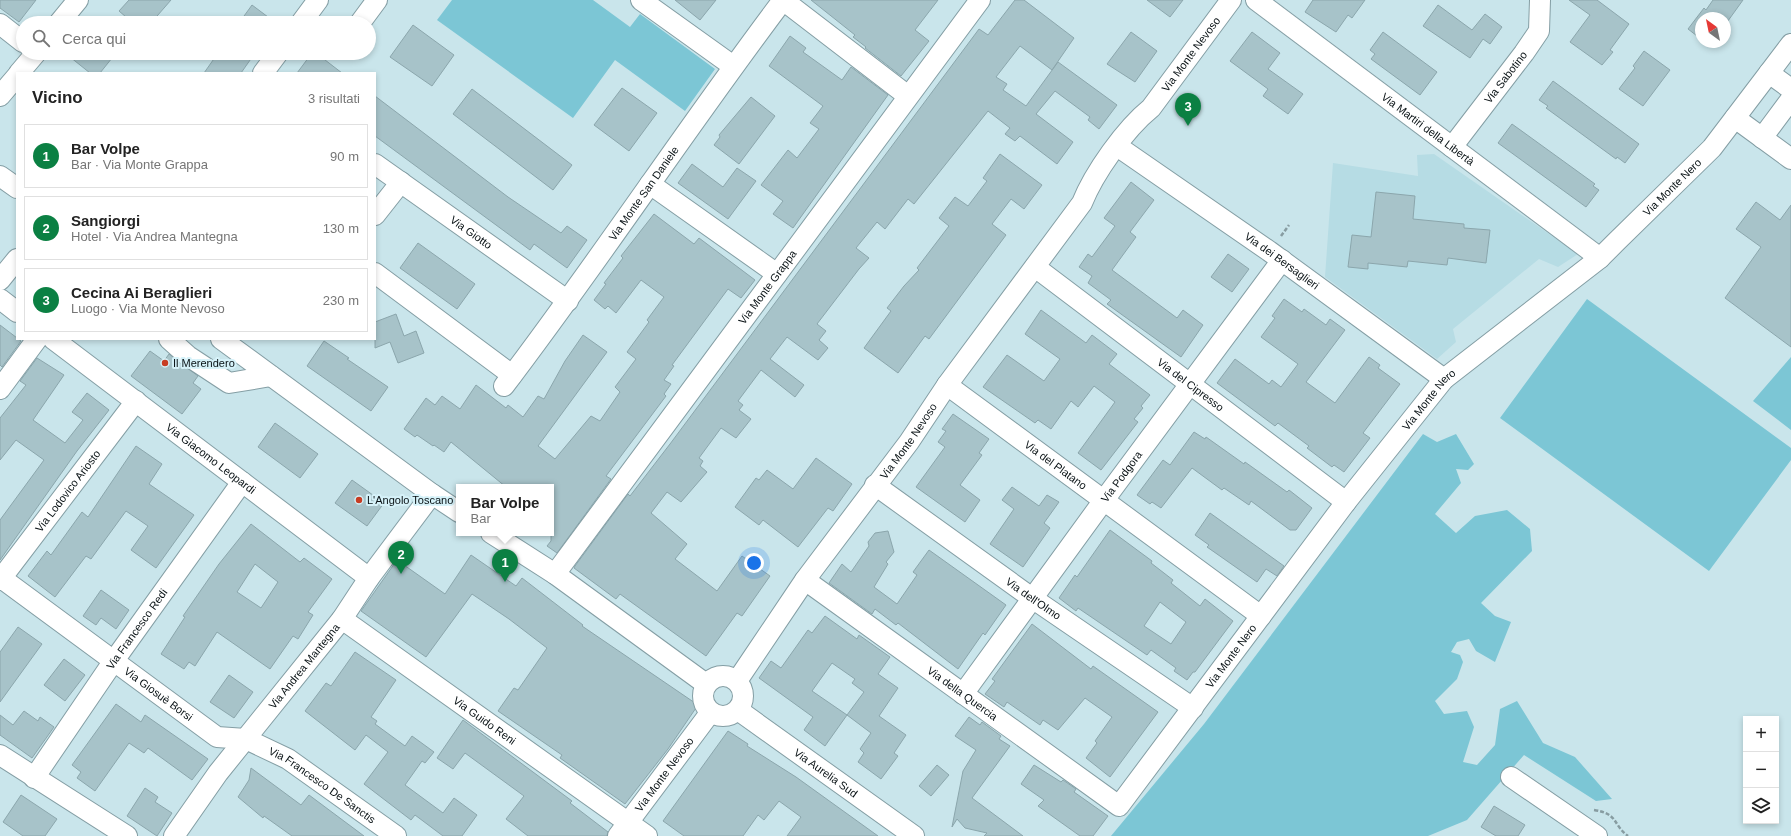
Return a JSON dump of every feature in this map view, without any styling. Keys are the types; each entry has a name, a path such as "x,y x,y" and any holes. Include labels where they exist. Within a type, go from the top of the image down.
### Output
{"street":[{"path":"65,16 78,0"},
{"path":"305,16 318,0"},
{"path":"365,16 377,0"},
{"path":"641,0 733,66"},
{"path":"783,0 908,96"},
{"name":"Via Monte San Daniele","path":"376,274 508,381 568,301 733,66 783,0"},
{"name":"Via Monte Grappa","path":"555,574 980,0"},
{"name":"Via Monte Nevoso","path":"737,681 805,580 875,485 909,442 947,385 1082,204 1098,192 1122,150 1146,127 1151,108 1231,0"},
{"name":"Via Martiri della Libertà","path":"1256,0 1600,258"},
{"name":"Via Sabotino","path":"1452,147 1524,54 1539,31 1540,0"},
{"path":"0,24 16,37"},
{"name":"Via Monte Nero","path":"1120,806 1346,502 1444,379 1600,258 1712,148 1791,44"},
{"path":"20,72 30,60"},
{"path":"264,72 273,60"},
{"path":"1769,73 1791,89"},
{"path":"0,96 16,77"},
{"path":"1762,138 1791,99"},
{"path":"1735,118 1791,159"},
{"name":"Via dei Bersaglieri","path":"1122,150 1282,260 1444,379"},
{"name":"Via Giotto","path":"376,165 568,301"},
{"path":"0,176 16,187"},
{"path":"376,214 401,182"},
{"path":"650,184 777,274"},
{"path":"0,280 16,260"},
{"name":"Via Podgora","path":"963,694 1104,500 1282,260"},
{"name":"Via del Cipresso","path":"1035,267 1346,502"},
{"path":"0,299 16,311"},
{"path":"0,389 36,340"},
{"name":"Via Giacomo Leopardi","path":"54,340 369,578"},
{"path":"170,340 188,356 229,383 270,376"},
{"path":"222,340 456,510"},
{"name":"Via del Platano","path":"947,385 1261,616"},
{"name":"Via Lodovico Ariosto","path":"1,578 136,402"},
{"name":"Via Francesco Redi","path":"34,778 113,662 242,482"},
{"name":"Via dell'Olmo","path":"875,485 1032,598 1193,708"},
{"name":"Via Andrea Mantegna","path":"174,836 218,773 342,619 369,578 432,494"},
{"path":"496,536 555,574 706,684"},
{"name":"Via Giosuè Borsi","path":"1,578 113,662 217,737 246,740"},
{"name":"Via della Quercia","path":"805,580 1120,806"},
{"name":"Via Guido Reni","path":"342,619 623,829 647,836"},
{"path":"720,675 726,675 737,681 744,692 743,702 738,710 728,716 719,716 710,713 703,701 703,691 706,684 713,677 720,675"},
{"name":"Via Aurelia Sud","path":"738,710 914,836"},
{"name":"Via Monte Nevoso","path":"623,829 710,713"},
{"name":"Via Francesco De Sanctis","path":"246,740 288,759 396,836"},
{"path":"0,755 127,836"},
{"path":"1511,778 1597,836"}],"shaded area":[{"path":"452,0 593,0 630,27 640,14 715,69 685,111 615,60 573,118 437,20"},
{"path":"1434,154 1578,254 1558,267 1539,259 1453,329 1456,342 1437,359 1325,277 1333,163 1418,176 1417,155"},
{"path":"1587,299 1791,448 1791,460 1709,571 1500,418"},
{"path":"1791,357 1791,430 1753,401"},
{"path":"1423,434 1437,442 1456,434 1474,464 1468,470 1456,469 1461,483 1435,514 1456,533 1475,516 1507,510 1530,529 1532,551 1481,603 1495,616 1511,622 1495,662 1476,651 1469,639 1457,642 1451,652 1460,655 1463,662 1457,679 1435,701 1444,714 1467,711 1474,727 1463,762 1477,765 1495,745 1500,709 1517,701 1543,743 1575,757 1612,799 1596,801 1524,755 1467,820 1428,836 1111,836 1204,724"}],"building":[{"path":"0,0 36,0 24,16 16,16 16,20 0,8"},
{"path":"129,0 171,0 157,16 125,16 119,11"},
{"path":"675,0 716,0 700,20"},
{"path":"811,0 938,0 915,30 929,41 901,76 865,48 866,47 853,37 855,35"},
{"path":"1015,0 1024,0 1074,38 1052,70 1020,46 996,77 1007,84 1003,90 1026,106 1058,62 1117,105 1099,129 1088,120 1090,117 1055,91 1036,114 1073,142 1057,164 1020,136 1015,141 1005,134 1010,128 988,111 914,204 908,199 885,229 877,222 856,248 869,258 817,324 826,331 819,340 828,348 818,360 787,337 770,359 804,385 795,397 761,370 738,401 743,405 739,410 751,419 736,438 721,428 699,458 703,461 700,466 707,472 681,502 667,492 651,513 687,544 675,559 717,591 742,556 770,576 742,616 737,613 706,656 620,594 616,599 574,568 628,494 630,496 670,444 979,29 988,35"},
{"path":"1147,0 1183,0 1170,17"},
{"path":"1313,0 1365,0 1352,18 1348,15 1336,32 1305,12"},
{"path":"1569,0 1597,0 1629,24 1610,50 1613,52 1602,65 1570,42 1590,15"},
{"path":"1713,0 1743,0 1731,17 1731,12 1701,12 1704,8 1706,10"},
{"path":"252,5 267,16 244,16"},
{"path":"1438,5 1472,30 1485,14 1502,27 1490,44 1483,39 1470,58 1423,26"},
{"path":"1695,20 1695,34 1688,29"},
{"path":"413,25 454,55 432,86 390,57"},
{"path":"1131,32 1157,51 1135,82 1107,64"},
{"path":"1252,32 1280,53 1268,69 1303,94 1288,114 1263,96 1268,89 1230,61"},
{"path":"1383,32 1437,72 1420,95 1371,59 1375,54 1370,50"},
{"path":"790,36 806,48 803,52 842,80 851,67 888,95 793,228 773,214 783,201 761,185 788,150 797,158 819,129 810,123 823,106 769,66"},
{"path":"1644,51 1670,70 1643,106 1619,89 1635,68 1633,66"},
{"path":"74,60 110,60 101,72 89,72"},
{"path":"213,60 250,60 242,72 205,72"},
{"path":"307,60 325,60 341,72 298,72"},
{"path":"1553,81 1639,144 1625,163 1617,157 1616,159 1546,108 1548,106 1539,100"},
{"path":"622,88 657,113 629,151 594,125"},
{"path":"472,89 572,165 553,190 453,114"},
{"path":"376,97 508,197 561,233 567,226 587,240 567,268 534,244 530,250 376,137"},
{"path":"751,97 775,116 739,164 714,145 720,137 719,135"},
{"path":"1512,124 1595,184 1593,186 1599,190 1586,207 1498,143"},
{"path":"1000,154 1042,185 1024,209 1011,199 992,224 1006,235 929,339 925,336 898,373 864,348 891,311 887,308 919,270 917,268 949,226 939,218 955,197 968,206 987,181 983,178"},
{"path":"692,164 723,187 737,168 756,181 728,219 678,183"},
{"path":"1131,182 1154,200 1130,232 1136,237 1112,270 1177,318 1183,310 1203,325 1181,357 1107,304 1111,300 1088,283 1092,276 1079,267 1088,254 1092,257 1115,226 1104,218"},
{"path":"1376,192 1415,196 1413,219 1464,224 1464,228 1490,230 1486,263 1448,258 1447,265 1408,261 1407,267 1368,263 1368,269 1348,267 1352,235 1371,237"},
{"path":"1756,202 1780,220 1791,205 1791,347 1725,298 1761,247 1736,229"},
{"path":"654,214 694,244 699,238 755,280 741,298 728,289 672,365 674,366 664,380 671,384 664,394 666,396 606,476 611,479 557,553 547,546 551,541 551,536 554,536 554,484 502,484 451,442 444,452 417,435 415,437 404,429 426,398 435,405 442,396 460,409 476,385 506,408 508,405 523,417 538,396 544,399 565,361 583,335 607,352 538,446 555,459 591,416 600,421 620,392 615,387 636,359 627,352 649,322 647,320 664,297 641,280 616,313 608,306 605,309 594,300 606,284 604,283 623,258 621,256"},
{"path":"418,243 475,284 457,309 400,268"},
{"path":"1228,254 1249,269 1232,292 1211,277"},
{"path":"1284,299 1302,312 1304,309 1326,325 1330,319 1345,330 1306,382 1335,403 1369,357 1380,365 1378,368 1400,384 1363,433 1370,438 1344,472 1334,465 1332,467 1307,448 1309,446 1278,423 1275,426 1217,383 1235,359 1269,384 1272,380 1281,387 1298,364 1261,337 1275,318 1272,316"},
{"path":"1041,310 1086,343 1092,335 1117,354 1109,364 1150,395 1141,406 1143,408 1134,419 1138,422 1101,470 1078,453 1115,402 1094,386 1078,407 1071,401 1051,429 1038,420 1035,423 983,387 1007,355 1044,381 1060,359 1025,334"},
{"path":"396,314 404,336 416,331 424,353 398,363 390,342 375,348 376,322"},
{"path":"0,325 16,337 16,340 21,341 2,367 0,365"},
{"path":"324,341 388,387 371,411 307,366"},
{"path":"150,351 164,361 169,354 198,376 193,383 201,389 182,414 131,376"},
{"path":"37,358 64,375 33,420 65,443 83,420 72,412 87,393 109,410 77,451 0,560 0,520 44,460 16,440 0,460 0,418 26,385 20,381"},
{"path":"953,414 989,439 979,453 982,455 960,485 980,500 965,522 916,487 945,447 938,442 946,431 942,429"},
{"path":"275,423 318,454 300,478 258,447"},
{"path":"1194,432 1205,439 1206,437 1244,464 1245,462 1287,492 1289,490 1312,508 1296,530 1290,530 1251,501 1249,505 1224,488 1222,490 1192,468 1161,508 1152,502 1150,504 1137,495 1163,460 1170,465"},
{"path":"136,446 162,464 149,484 194,515 156,568 131,550 148,526 126,511 91,559 86,556 55,597 28,576 47,551 51,555 82,512 88,517"},
{"path":"816,458 852,484 833,511 828,508 798,547 763,520 759,525 735,507 756,478 759,480 767,470 793,489"},
{"path":"352,480 384,503 367,526 335,503"},
{"path":"1012,487 1039,506 1047,495 1059,502 1044,523 1050,528 1023,567 990,544 1014,509 1002,500"},
{"path":"1210,513 1284,566 1277,576 1266,569 1257,582 1207,547 1209,545 1195,535"},
{"path":"251,524 300,562 304,558 332,579 308,612 313,615 298,639 293,636 270,669 217,632 195,666 189,662 184,669 161,654 185,617 183,616 219,564","holes":["255,564 278,582 261,608 237,592"]},
{"path":"1110,530 1152,561 1151,563 1173,580 1171,583 1200,606 1205,599 1233,621 1195,672 1193,672 1187,680 1174,671 1176,668 1151,650 1147,655 1078,608 1076,611 1059,598 1075,575 1077,577","holes":["1160,602 1186,622 1171,644 1144,626"]},
{"path":"888,531 894,552 886,562 888,564 874,587 897,604 917,575 913,572 929,550 1006,605 985,635 983,633 958,669 898,623 896,625 875,609 872,614 829,583 842,564 851,572 869,546 868,542 875,533"},
{"path":"471,555 516,586 522,578 583,625 582,626 698,705 668,749 625,804 560,758 562,755 498,711 514,688 518,690 547,648 509,619 472,594 426,657 361,611 397,560 445,594"},
{"path":"101,590 129,610 116,629 101,618 96,625 83,616"},
{"path":"825,616 857,639 859,635 890,657 878,674 898,688 879,716 906,735 894,753 898,756 881,779 858,762 864,753 860,749 871,733 847,715 825,746 804,730 813,717 759,678 771,661 781,668 808,630 812,633","holes":["832,663 855,679 852,683 864,692 847,715 812,691"]},
{"path":"1032,624 1091,669 1093,666 1158,712 1110,777 1086,758 1097,743 1095,741 1112,717 1085,698 1058,730 1043,720 1040,725 1007,702 1004,707 985,694 995,681 992,679"},
{"path":"18,627 42,644 0,702 0,652"},
{"path":"355,652 396,680 371,717 377,721 375,724 405,746 412,736 434,752 425,763 422,761 405,785 443,813 454,798 477,815 462,836 443,836 415,815 411,820 364,784 388,752 366,735 355,750 305,711 326,683 331,686"},
{"path":"64,659 85,675 65,701 44,685"},
{"path":"229,675 253,692 234,718 210,702"},
{"path":"116,704 141,722 145,715 208,759 192,780 148,748 144,753 129,743 95,791 77,778 81,772 72,765"},
{"path":"24,711 38,721 40,717 54,727 32,758 0,735 0,715 13,725"},
{"path":"969,717 980,725 982,722 1001,736 999,739 1010,746 972,798 1023,836 984,836 987,833 965,828 957,819 952,827 963,771 976,750 955,736"},
{"path":"463,720 572,801 570,803 608,832 607,836 528,836 506,819 524,796 465,753 453,769 437,758"},
{"path":"728,731 748,744 747,746 796,777 878,836 787,836 801,817 779,801 764,820 758,815 743,836 684,836 663,821"},
{"path":"937,765 949,775 931,796 919,786"},
{"path":"1034,765 1061,782 1063,780 1076,789 1074,792 1108,816 1093,836 1080,836 1038,806 1044,800 1021,784"},
{"path":"251,768 301,805 309,795 364,836 292,836 264,816 263,818 238,797 249,780"},
{"path":"145,788 158,797 155,802 172,813 157,836 127,816"},
{"path":"21,795 57,819 45,836 23,836 3,822"},
{"path":"1494,806 1525,825 1518,836 1496,836 1481,827"}],"place":[{"name":"Cecina Ai Beraglieri","path":"1188,126"},
{"name":"Il Merendero","path":"165,363"},
{"name":"L'Angolo Toscano","path":"359,500"},
{"name":"Sangiorgi","path":"401,574"},
{"name":"Bar Volpe","path":"505,582"}]}
